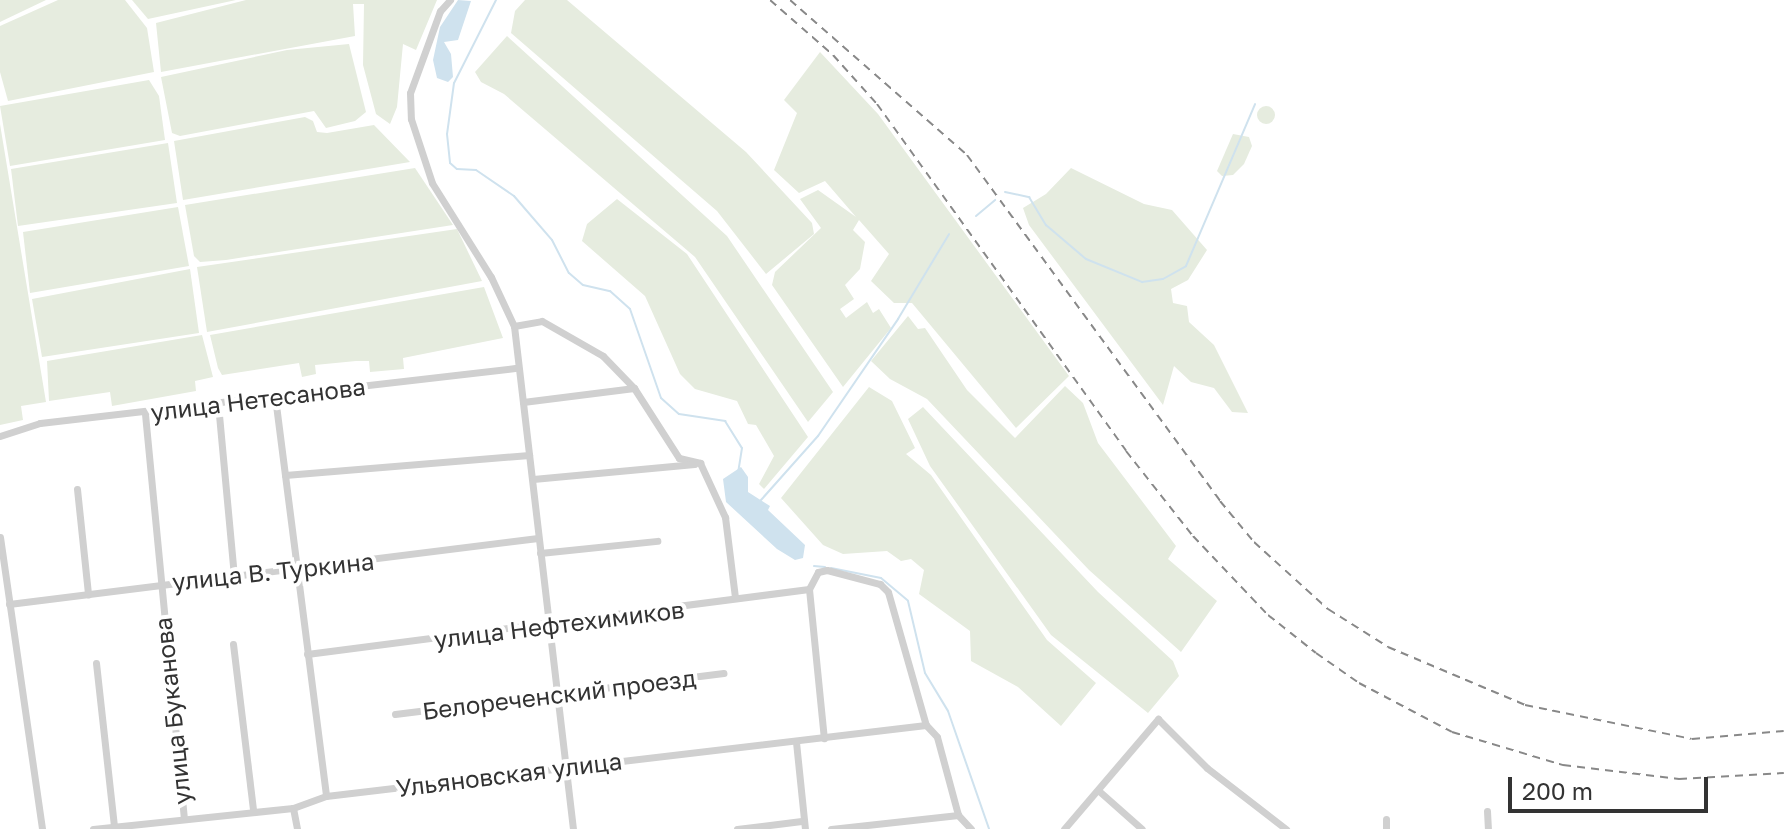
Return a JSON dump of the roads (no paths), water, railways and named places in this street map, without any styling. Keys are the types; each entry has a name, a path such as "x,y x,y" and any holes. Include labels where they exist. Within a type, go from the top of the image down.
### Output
{"street":[{"path":"450,0 440,11 410,93 411,119 432,183 491,277 514,326 573,829"},
{"path":"514,326 542,321 603,356 634,388 679,458 700,463"},
{"name":"улица Нетесанова","path":"0,436 40,423 145,414 517,368"},
{"path":"523,402 634,388"},
{"path":"275,397 326,796"},
{"path":"218,404 234,575"},
{"name":"улица Буканова","path":"145,414 158,584 184,817"},
{"path":"285,475 529,455"},
{"path":"533,479 700,463"},
{"path":"700,463 725,517 735,597"},
{"path":"77,489 88,594"},
{"path":"0,537 42,829"},
{"name":"улица В. Туркина","path":"9,604 538,538"},
{"path":"540,553 657,541"},
{"path":"824,738 809,589 818,572 827,570 886,588 926,725 937,737 958,815 971,829"},
{"name":"улица Нефтехимиков","path":"307,654 715,605 735,597 809,589"},
{"path":"233,644 253,809"},
{"path":"96,663 114,825"},
{"name":"Белореченский проезд","path":"395,714 723,673"},
{"path":"1064,829 1099,791 1106,775 1158,719 1207,768 1286,829"},
{"name":"Ульяновская улица","path":"93,829 253,809 293,808 326,796 565,766 926,725"},
{"path":"737,829 804,825 796,742"},
{"path":"1099,791 1142,829"},
{"path":"293,808 297,829"},
{"path":"1487,811 1488,829"},
{"path":"831,829 958,815"},
{"path":"1386,819 1386,829"}],"water":[{"path":"458,0 471,1 458,40 444,42 451,54 453,77 448,82 437,78 433,60 440,27"},
{"path":"741,467 748,477 748,492 770,506 768,510 805,545 803,558 795,560 777,549 726,502 723,479"}],"waterway":[{"path":"496,0 454,83 447,134 450,163 457,169 476,170 514,196 552,240 569,273 583,285 610,291 630,309 661,398 679,414 725,421 742,448 738,474"},
{"path":"1005,192 1029,197 1046,225 1086,259 1142,282 1163,279 1186,266 1255,104"},
{"path":"976,216 995,200"},
{"path":"761,500 818,436 898,319 949,234"},
{"path":"814,566 825,567"},
{"path":"831,568 881,578 908,601 925,673 948,711 989,829"}],"railway":[{"path":"770,0 833,55 877,104 1126,451 1193,536 1268,615 1316,653 1359,683 1452,732 1563,765 1679,779 1784,773"},
{"path":"790,0 967,155 1220,501 1254,542 1328,609 1388,647 1525,705 1692,739 1784,731"}]}
